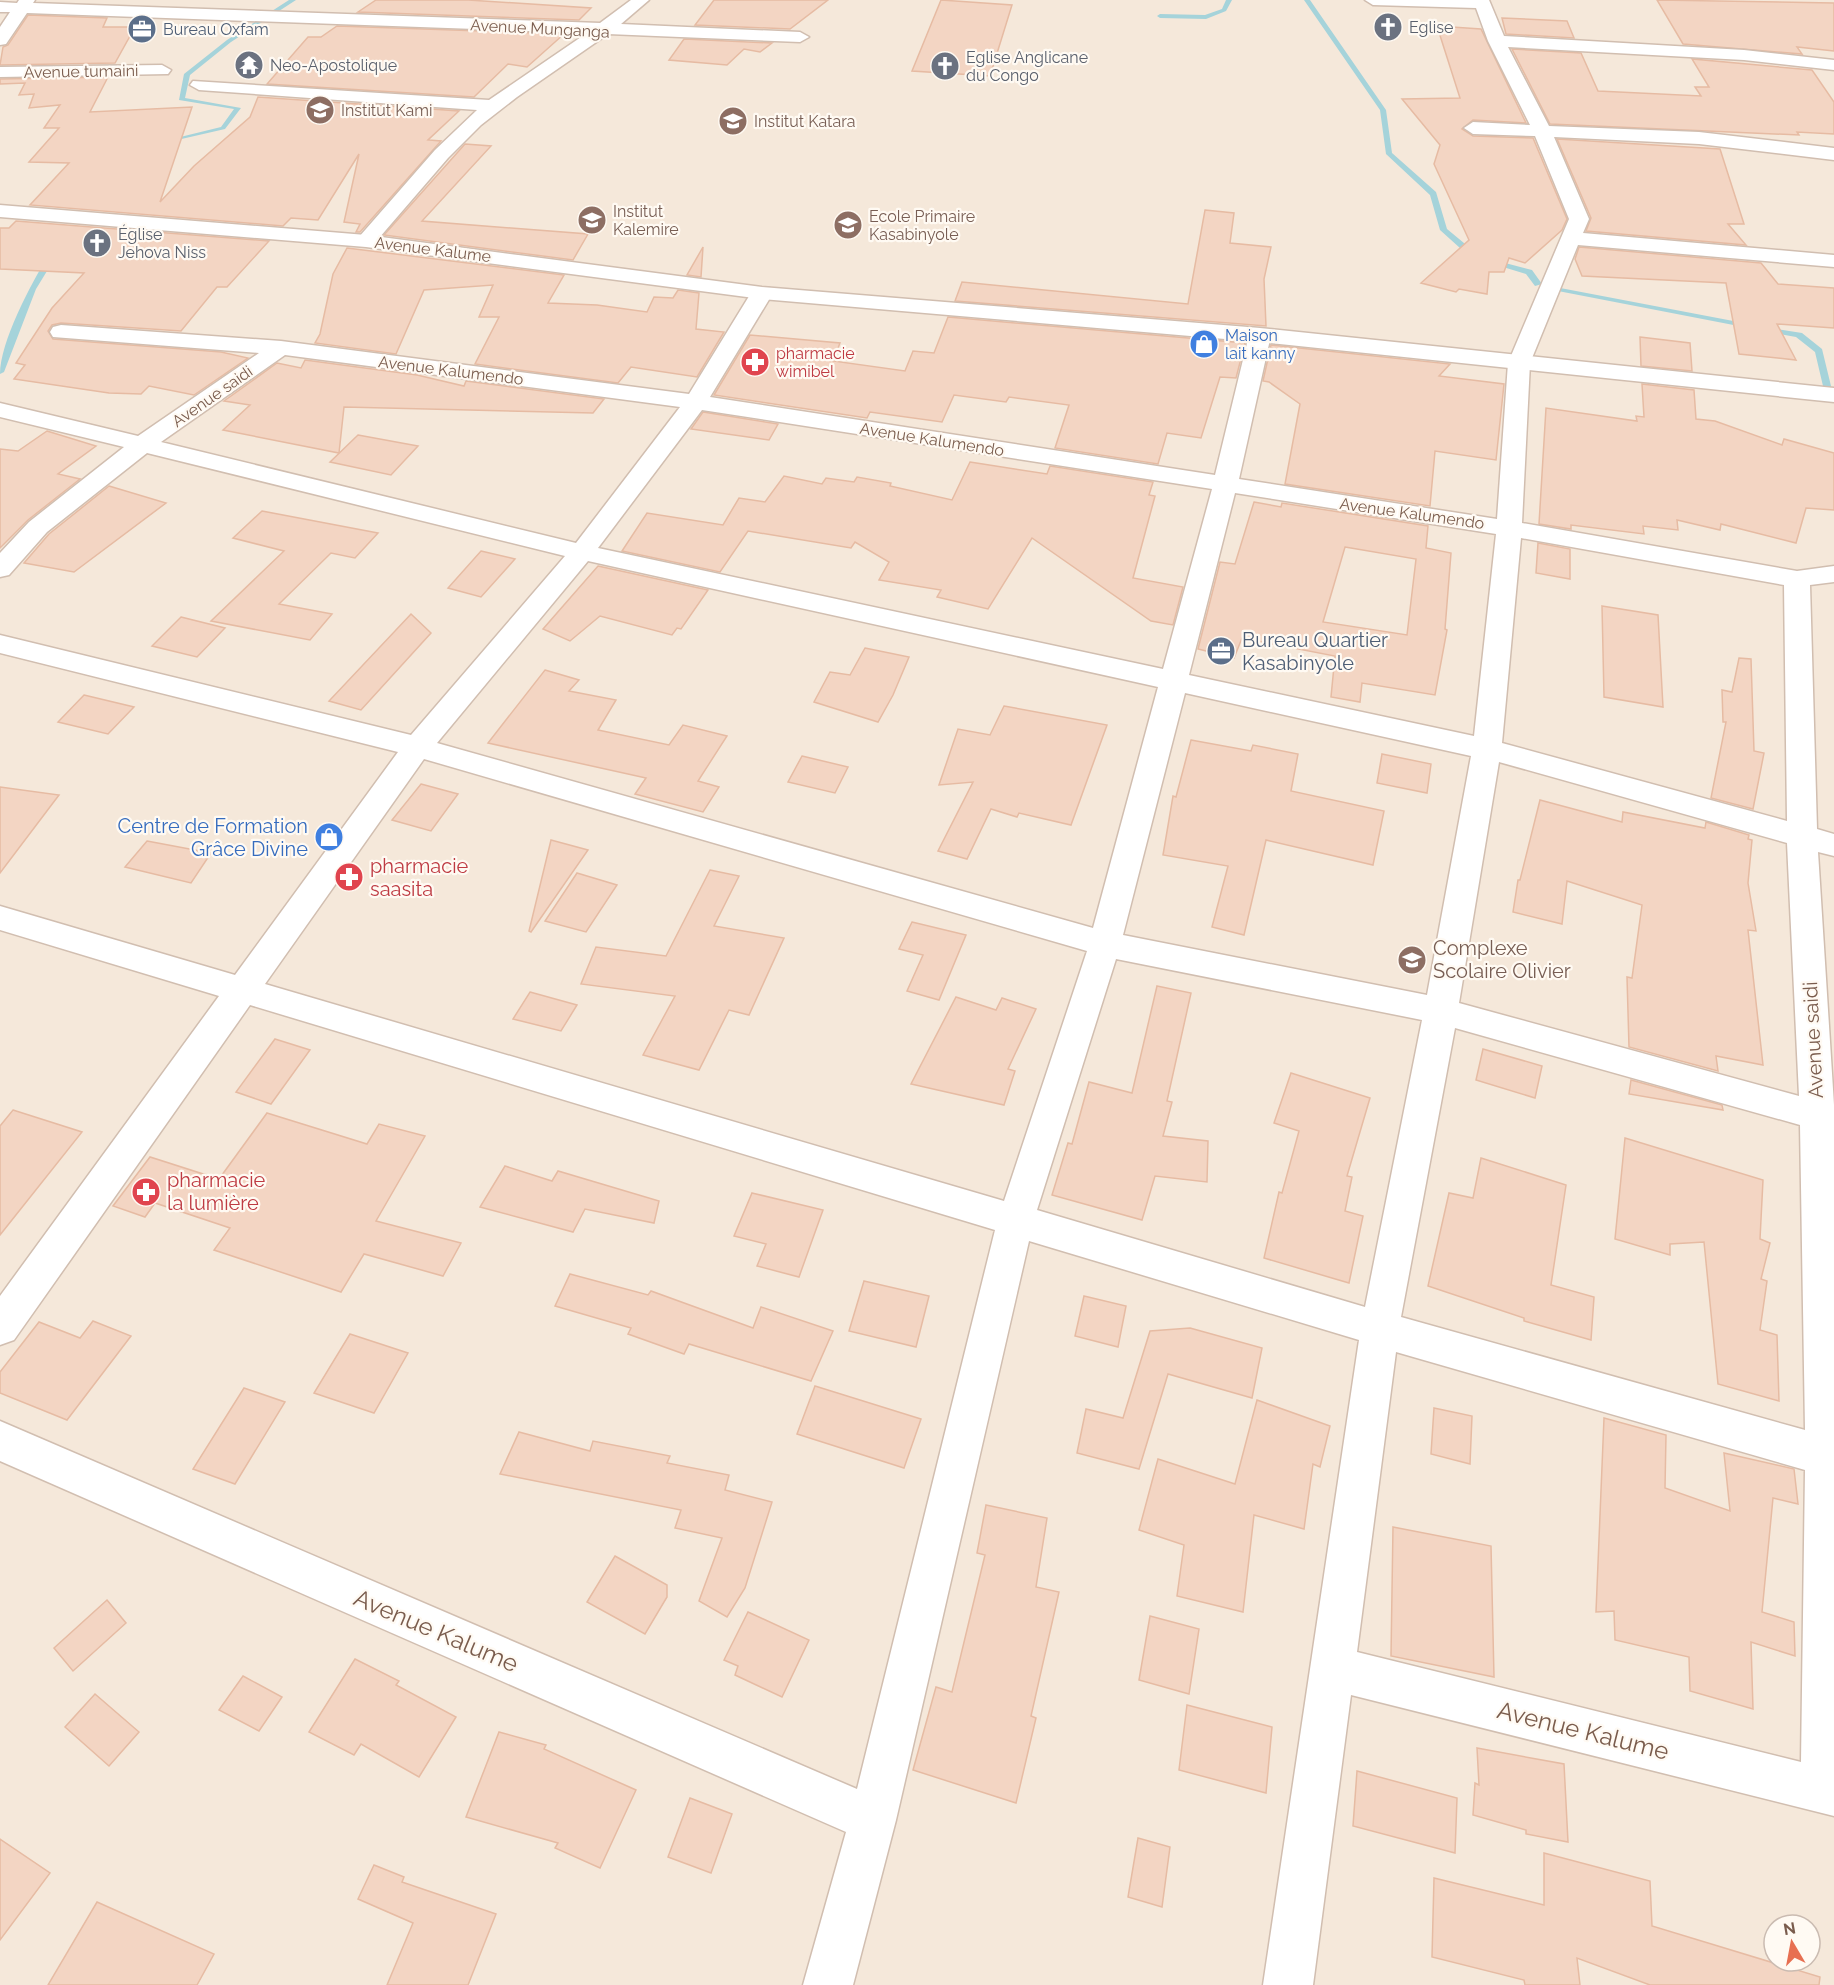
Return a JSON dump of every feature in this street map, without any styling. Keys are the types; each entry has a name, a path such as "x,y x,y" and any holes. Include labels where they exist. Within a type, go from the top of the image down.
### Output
{"street":[{"path":"326,17 347,0"},
{"path":"366,241 467,128 493,106 605,31 641,0"},
{"path":"1288,1985 1380,1329 1441,1011 1487,749 1509,528 1519,363 1579,219 1542,131 1497,41 1481,2 1373,0"},
{"path":"0,7 25,4"},
{"path":"0,40 25,4"},
{"name":"Avenue Munganga","path":"25,4 605,31 800,37"},
{"path":"1497,41 1744,55 1834,64"},
{"name":"Avenue tumaini","path":"0,72 162,70"},
{"path":"200,85 493,106"},
{"path":"1473,128 1699,138 1834,154"},
{"name":"Avenue Kalume","path":"0,211 366,241 762,292 1260,335 1834,395"},
{"path":"1570,238 1834,261"},
{"path":"0,1327 417,747 582,552 696,402 762,292"},
{"name":"Avenue Kalumendo","path":"61,332 281,348 696,402 1225,486 1509,528 1797,579"},
{"path":"828,1985 873,1820 1015,1222 1105,944 1225,486 1260,335"},
{"name":"Avenue saidi","path":"0,569 38,527 143,444 281,348"},
{"path":"1,410 582,552 1487,749 1818,840"},
{"path":"1797,579 1834,574"},
{"name":"Avenue saidi","path":"1797,579 1818,840 1826,1117 1830,1456 1829,1792"},
{"path":"0,644 417,747 1105,944 1441,1011 1826,1117"},
{"path":"0,918 1015,1222 1380,1329 1830,1456"},
{"name":"Avenue Kalume","path":"0,1442 873,1820"},
{"name":"Avenue Kalume","path":"1332,1668 1829,1792"}],"shaded area":[{"path":"0,0 1834,0 1834,1985 0,1985"}],"building":[{"path":"376,0 468,0 591,8 579,20 358,12"},
{"path":"714,0 828,0 790,29 695,25"},
{"path":"941,0 1012,5 990,76 912,71"},
{"path":"1657,0 1834,3 1834,51 1797,47 1802,54 1683,44"},
{"path":"28,15 107,18 103,27 135,27 115,63 0,65 3,47 8,45"},
{"path":"1502,18 1567,21 1574,38 1506,34"},
{"path":"337,26 564,34 527,67 508,64 474,97 267,84 308,37 321,37"},
{"path":"1437,26 1481,29 1526,123 1473,120 1462,129 1473,136 1533,138 1567,219 1562,230 1525,263 1509,258 1504,272 1489,272 1487,294 1459,289 1456,292 1421,283 1469,240 1434,164 1440,145 1402,99 1460,98"},
{"path":"684,39 772,43 760,52 744,49 727,65 669,60"},
{"path":"1512,49 1581,53 1598,91 1701,96 1695,87 1709,87 1692,59 1812,70 1834,102 1834,134 1797,132 1799,135 1550,124"},
{"path":"108,77 90,112 192,107 160,202 194,166 250,117 258,97 459,111 428,140 441,141 360,232 356,232 360,224 344,222 359,154 318,220 291,218 283,226 30,205 69,163 29,162 59,128 44,128 60,105 29,108 34,94 19,95 25,83 0,84 0,79"},
{"path":"1557,139 1720,149 1744,224 1728,224 1746,245 1586,231 1591,218"},
{"path":"465,144 491,146 422,221 588,234 573,260 384,235"},
{"path":"1205,210 1234,213 1230,243 1271,247 1264,279 1266,326 955,301 962,282 1188,304"},
{"path":"16,221 269,241 227,287 217,287 181,331 61,323 52,325 48,331 53,339 221,352 248,358 194,395 149,386 141,394 109,393 14,379 25,365 16,363 52,308 84,273 0,269 0,228 9,228"},
{"path":"703,247 701,277 687,275"},
{"path":"1579,247 1761,263 1778,284 1834,288 1834,328 1777,324 1796,360 1739,354 1726,283 1582,276 1575,259"},
{"path":"347,248 564,275 548,303 597,305 647,312 654,297 673,298 678,290 699,293 696,329 724,332 697,377 631,367 618,383 475,364 499,317 479,317 493,285 424,290 396,354 315,343 320,334 333,274"},
{"path":"948,317 1245,343 1236,378 1220,377 1201,438 1167,433 1158,464 1055,448 1069,405 1009,397 1006,402 954,395 942,422 870,412 867,418 714,395 750,335 840,343 833,361 905,371 913,351 934,353"},
{"path":"1640,337 1690,343 1692,371 1641,366"},
{"path":"1271,345 1450,364 1439,376 1504,384 1496,460 1435,451 1430,506 1285,484 1300,404 1269,382 1263,381"},
{"path":"305,360 417,375 464,386 466,381 604,399 593,413 344,407 339,453 223,430 250,405 224,401 277,363 301,368"},
{"path":"1642,384 1694,390 1696,419 1715,421 1782,445 1784,439 1834,453 1834,510 1806,508 1796,543 1721,524 1720,530 1677,520 1678,530 1643,526 1644,534 1571,525 1571,529 1539,524 1546,408 1637,421 1636,416 1644,417"},
{"path":"703,412 778,424 769,440 691,429"},
{"path":"47,431 96,446 58,474 80,479 28,520 0,548 0,449 18,451"},
{"path":"358,435 418,446 391,475 330,462"},
{"path":"970,462 1047,474 1050,466 1153,482 1149,495 1155,496 1133,578 1183,587 1173,625 1151,621 1032,538 988,609 937,597 941,590 879,580 889,562 855,542 851,548 748,531 720,572 622,551 647,513 723,525 739,498 765,502 784,476 822,484 826,478 854,482 857,477 891,483 890,486 952,500"},
{"path":"109,486 166,503 74,572 24,563 49,534"},
{"path":"1254,502 1281,507 1282,503 1428,526 1426,548 1451,553 1445,629 1447,630 1435,695 1362,683 1360,702 1331,697 1335,656 1242,638 1234,658 1198,649 1220,562 1235,564","holes":["1345,547 1416,559 1407,635 1323,622"]},
{"path":"262,511 378,533 355,558 331,553 279,604 332,614 310,640 211,621 284,551 233,538"},
{"path":"1538,543 1570,549 1570,579 1536,573"},
{"path":"481,551 515,559 481,597 448,588"},
{"path":"598,566 708,590 681,629 677,628 672,635 600,616 570,641 543,629"},
{"path":"1602,606 1658,615 1663,707 1604,697"},
{"path":"411,614 431,633 361,710 329,701"},
{"path":"181,617 225,628 197,657 152,646"},
{"path":"865,648 909,657 893,695 878,722 814,702 830,672 850,675"},
{"path":"1739,658 1751,659 1754,751 1764,753 1753,809 1711,798 1726,722 1723,722 1722,690 1732,692"},
{"path":"545,670 579,680 569,691 616,700 598,730 669,745 683,725 727,736 698,781 719,787 703,812 635,794 646,778 488,743"},
{"path":"84,695 134,707 108,734 58,722"},
{"path":"1004,706 1107,725 1071,825 1019,813 1017,817 991,809 967,859 938,851 973,782 939,785 958,729 990,735"},
{"path":"1191,740 1251,751 1253,745 1298,754 1291,791 1384,811 1373,865 1266,840 1244,935 1212,927 1228,866 1163,855 1173,796 1176,797"},
{"path":"1382,754 1431,764 1427,793 1377,783"},
{"path":"802,756 848,767 835,793 788,782"},
{"path":"421,784 458,794 431,831 392,820"},
{"path":"0,787 59,795 0,873"},
{"path":"1540,800 1622,822 1623,812 1705,828 1706,822 1749,835 1748,839 1752,840 1748,883 1756,931 1748,930 1763,1065 1716,1056 1718,1071 1629,1047 1627,977 1632,978 1642,905 1567,881 1562,924 1513,912 1518,880 1520,880"},
{"path":"551,840 588,850 531,932 529,931"},
{"path":"147,841 211,853 191,883 125,867"},
{"path":"710,870 739,876 714,926 784,938 749,1015 729,1010 699,1070 643,1055 675,996 581,984 596,947 666,956"},
{"path":"577,873 617,885 586,932 545,921"},
{"path":"912,922 966,935 939,1000 907,991 923,955 899,949"},
{"path":"1157,986 1191,993 1167,1101 1172,1102 1163,1136 1208,1141 1207,1182 1155,1176 1142,1220 1052,1195 1068,1143 1072,1144 1089,1082 1132,1093"},
{"path":"530,992 577,1005 561,1031 513,1019"},
{"path":"956,997 996,1010 1002,998 1036,1009 1008,1069 1015,1071 1004,1105 911,1084"},
{"path":"275,1039 310,1050 271,1104 236,1092"},
{"path":"1483,1049 1542,1066 1535,1098 1476,1080"},
{"path":"1291,1073 1370,1098 1347,1176 1352,1177 1345,1211 1363,1216 1349,1283 1264,1258 1279,1192 1282,1193 1299,1131 1274,1123"},
{"path":"1631,1080 1722,1105 1723,1110 1629,1094"},
{"path":"13,1110 82,1132 0,1235 0,1126"},
{"path":"267,1113 367,1144 379,1124 425,1136 376,1221 461,1243 443,1276 364,1254 341,1292 214,1250 230,1228 155,1203 145,1217 113,1206 150,1157 219,1179"},
{"path":"1625,1138 1763,1180 1760,1239 1770,1243 1761,1279 1767,1281 1760,1330 1777,1335 1779,1401 1718,1384 1704,1242 1670,1244 1670,1255 1615,1239"},
{"path":"1481,1158 1566,1185 1551,1285 1594,1297 1591,1340 1524,1321 1524,1318 1428,1286 1449,1193 1473,1198"},
{"path":"505,1166 552,1181 558,1171 659,1201 654,1223 585,1209 573,1232 480,1207"},
{"path":"752,1193 823,1210 799,1277 757,1266 766,1244 734,1236"},
{"path":"570,1274 648,1295 651,1291 753,1328 761,1307 833,1331 811,1381 689,1344 684,1354 628,1334 631,1328 555,1306"},
{"path":"864,1281 929,1296 916,1347 849,1331"},
{"path":"1084,1296 1126,1306 1118,1347 1075,1336"},
{"path":"93,1321 131,1336 67,1420 0,1393 0,1372 39,1322 80,1338"},
{"path":"1190,1328 1262,1348 1252,1398 1168,1374 1139,1469 1077,1453 1086,1409 1123,1418 1150,1331"},
{"path":"350,1334 408,1353 374,1413 314,1393"},
{"path":"815,1386 921,1419 904,1468 797,1434"},
{"path":"244,1388 285,1402 235,1484 193,1469"},
{"path":"1257,1400 1330,1426 1320,1467 1313,1464 1304,1529 1254,1515 1243,1612 1177,1596 1184,1545 1139,1530 1158,1459 1235,1484"},
{"path":"1434,1408 1472,1416 1470,1464 1431,1454"},
{"path":"1604,1418 1666,1435 1665,1488 1730,1511 1724,1453 1794,1469 1798,1504 1773,1498 1762,1612 1794,1622 1795,1656 1751,1642 1753,1709 1690,1691 1689,1657 1615,1640 1614,1611 1596,1612"},
{"path":"519,1432 590,1451 593,1441 670,1456 667,1463 729,1475 725,1490 772,1502 745,1588 727,1617 699,1601 722,1538 675,1528 681,1510 500,1474"},
{"path":"986,1505 1047,1518 1036,1587 1059,1592 1031,1716 1036,1718 1016,1803 913,1770 936,1687 952,1692 985,1555 977,1553"},
{"path":"1393,1527 1491,1546 1494,1677 1391,1656"},
{"path":"615,1556 667,1585 667,1597 645,1634 587,1602"},
{"path":"107,1600 126,1623 73,1671 54,1648"},
{"path":"748,1612 809,1640 782,1697 735,1675 738,1666 724,1660"},
{"path":"1150,1616 1199,1629 1189,1694 1139,1680"},
{"path":"355,1659 399,1681 396,1685 456,1717 419,1777 361,1744 354,1755 309,1732"},
{"path":"243,1676 282,1697 259,1731 219,1710"},
{"path":"95,1694 139,1732 109,1766 65,1727"},
{"path":"1187,1705 1272,1727 1266,1793 1179,1770"},
{"path":"499,1732 546,1745 544,1749 636,1790 600,1868 555,1848 558,1843 466,1817"},
{"path":"1477,1748 1564,1764 1568,1842 1526,1834 1526,1830 1473,1815 1475,1783 1479,1785"},
{"path":"1357,1771 1457,1798 1455,1853 1353,1826"},
{"path":"690,1798 732,1814 711,1873 668,1857"},
{"path":"1138,1838 1170,1847 1162,1907 1128,1897"},
{"path":"0,1839 50,1873 0,1940"},
{"path":"1544,1853 1650,1881 1652,1926 1762,1959 1762,1973 1807,1973 1820,1977 1819,1985 1650,1985 1577,1958 1580,1985 1525,1985 1524,1980 1432,1957 1434,1878 1544,1905"},
{"path":"374,1865 404,1877 402,1882 496,1914 468,1985 387,1985 413,1923 358,1899"},
{"path":"97,1902 214,1954 197,1985 48,1985"}],"waterway":[{"path":"166,142 223,128 238,108 181,99 187,74 229,41 293,0"},
{"path":"1160,16 1206,17 1224,10 1229,0"},
{"path":"1307,0 1383,110 1389,154 1433,194 1444,230 1473,255"},
{"path":"0,372 32,289 51,258"},
{"path":"1493,261 1529,272 1538,284"},
{"path":"1558,289 1749,326"},
{"path":"1766,329 1799,335 1819,351 1827,386"}],"place":[{"name":"Eglise","path":"1388,27"},
{"name":"Bureau Oxfam","path":"142,29"},
{"name":"Neo-Apostolique","path":"249,65"},
{"name":"Eglise Anglicane du Congo","path":"945,66"},
{"name":"Institut Kami","path":"320,110"},
{"name":"Institut Katara","path":"733,121"},
{"name":"Institut Kalemire","path":"592,220"},
{"name":"Ecole Primaire Kasabinyole","path":"848,225"},
{"name":"Église Jehova Niss","path":"97,243"},
{"name":"Maison lait kanny","path":"1204,344"},
{"name":"pharmacie wimibel","path":"755,362"},
{"name":"Bureau Quartier Kasabinyole","path":"1221,651"},
{"name":"Centre de Formation Grâce Divine","path":"329,837"},
{"name":"pharmacie saasita","path":"349,877"},
{"name":"Complexe Scolaire Olivier","path":"1412,960"},
{"name":"pharmacie la lumière","path":"146,1192"}]}
